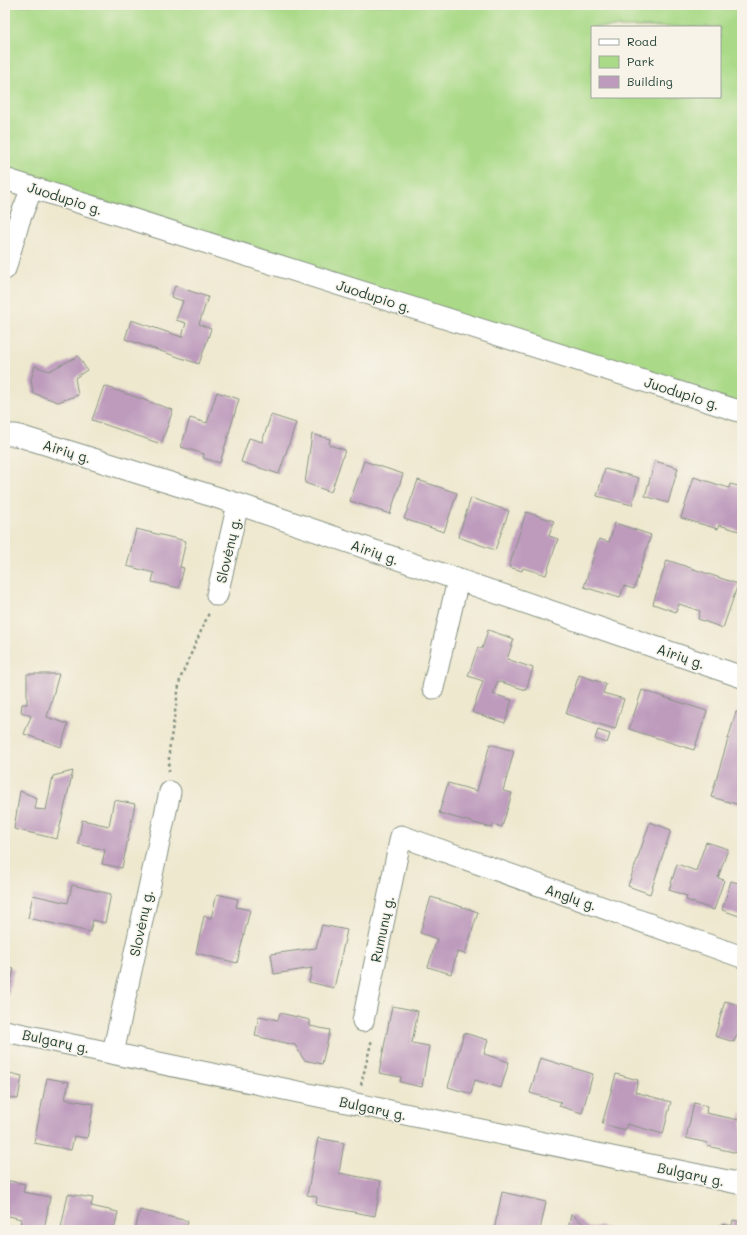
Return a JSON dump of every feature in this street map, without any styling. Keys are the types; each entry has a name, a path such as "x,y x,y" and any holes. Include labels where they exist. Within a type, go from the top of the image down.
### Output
{"street":[{"name":"Juodupio g.","path":"5,179 742,412"},
{"path":"5,269 19,221 32,188"},
{"name":"Airių g.","path":"5,435 16,436 238,504 742,677"},
{"name":"Slovėnų g.","path":"217,595 238,504"},
{"path":"433,688 458,580"},
{"name":"Slovėnų g.","path":"113,1053 170,792"},
{"name":"Anglų g.","path":"401,836 742,957"},
{"name":"Rumunų g.","path":"363,1021 401,836"},
{"name":"Bulgarų g.","path":"5,1031 742,1184"}],"path":[{"path":"170,792 169,751 180,679 217,595"},
{"path":"357,1105 375,1024 363,1021"}],"green space":[{"path":"5,5 742,5 742,407 5,170"}],"building":[{"path":"175,286 208,297 199,324 211,329 199,364 125,339 131,320 182,337 186,323 176,320 183,301 171,297"},
{"path":"78,356 87,370 75,378 78,395 58,402 33,393 31,380 35,366 49,371"},
{"path":"104,386 173,410 161,444 92,420"},
{"path":"217,392 239,399 220,463 203,458 204,454 181,447 190,418 207,423"},
{"path":"271,415 296,423 279,474 241,462 249,438 262,442"},
{"path":"312,434 330,439 329,445 345,450 331,492 305,483"},
{"path":"364,461 403,474 390,514 350,501"},
{"path":"655,461 678,468 668,503 645,496"},
{"path":"605,469 639,478 632,505 597,496"},
{"path":"694,477 729,488 730,484 742,487 742,532 719,525 718,529 681,518"},
{"path":"418,480 457,493 444,532 404,519"},
{"path":"471,498 509,511 495,550 458,537"},
{"path":"526,512 554,521 549,536 558,539 546,575 523,568 522,571 509,567"},
{"path":"615,523 651,535 634,589 624,586 620,598 584,587 599,539 609,542"},
{"path":"136,529 186,541 180,567 184,568 179,588 152,582 154,573 127,566"},
{"path":"667,560 738,584 723,628 698,619 700,611 679,604 676,612 653,604"},
{"path":"488,630 514,639 507,659 533,668 526,690 498,681 493,694 512,700 505,723 472,712 483,681 468,676 478,647 482,649"},
{"path":"27,674 59,674 47,717 68,724 61,747 24,734 31,716 21,712 22,704 27,704"},
{"path":"579,675 606,684 603,693 624,699 615,729 566,714"},
{"path":"642,690 707,711 694,750 629,729"},
{"path":"736,712 742,714 742,799 740,805 711,797"},
{"path":"598,730 610,734 607,743 595,739"},
{"path":"490,744 514,751 503,791 512,793 502,827 493,824 492,828 439,813 448,783 477,791"},
{"path":"73,771 57,839 14,829 20,791 37,798 35,809 46,810 53,776"},
{"path":"114,800 135,804 122,868 102,864 105,850 78,844 82,820 109,826"},
{"path":"650,822 671,830 650,894 628,886"},
{"path":"706,842 728,849 718,878 724,880 714,910 686,900 687,896 669,890 677,864 696,871"},
{"path":"731,881 742,884 742,917 722,910"},
{"path":"72,885 111,894 105,923 93,920 90,932 28,918 33,895 68,903"},
{"path":"217,894 238,899 236,907 250,910 237,963 196,953 204,916 211,918"},
{"path":"431,897 478,912 465,954 457,952 451,974 428,967 437,939 420,933"},
{"path":"322,925 347,930 334,988 309,982 312,968 274,974 271,954 316,948"},
{"path":"5,967 14,969 7,999 5,999"},
{"path":"725,1001 742,1006 742,1038 736,1036 734,1042 715,1036"},
{"path":"392,1006 418,1011 412,1043 429,1046 422,1087 400,1082 401,1077 379,1073"},
{"path":"280,1013 310,1020 310,1026 330,1030 322,1064 304,1060 295,1045 255,1036 259,1016 278,1020"},
{"path":"464,1033 488,1040 484,1054 509,1062 501,1088 475,1080 471,1094 448,1087"},
{"path":"540,1058 593,1074 582,1113 559,1106 561,1102 530,1093"},
{"path":"5,1072 22,1076 18,1099 5,1097"},
{"path":"616,1074 638,1080 635,1092 671,1102 663,1134 627,1124 625,1130 602,1124"},
{"path":"47,1078 69,1082 65,1099 94,1104 87,1138 74,1136 71,1150 34,1143"},
{"path":"694,1103 707,1106 706,1113 739,1120 742,1111 742,1154 707,1146 708,1143 686,1138"},
{"path":"318,1138 344,1143 339,1173 381,1181 375,1216 316,1205 317,1197 307,1195"},
{"path":"5,1180 25,1184 23,1192 50,1197 44,1230 20,1228 21,1219 5,1215"},
{"path":"502,1192 546,1202 540,1230 494,1230"},
{"path":"68,1194 93,1198 91,1206 118,1212 114,1230 71,1230 61,1228"},
{"path":"140,1210 188,1221 186,1230 135,1230"},
{"path":"571,1214 589,1228 599,1226 613,1230 568,1230"},
{"path":"733,1220 742,1222 742,1230 719,1230 721,1224 732,1226"}]}
